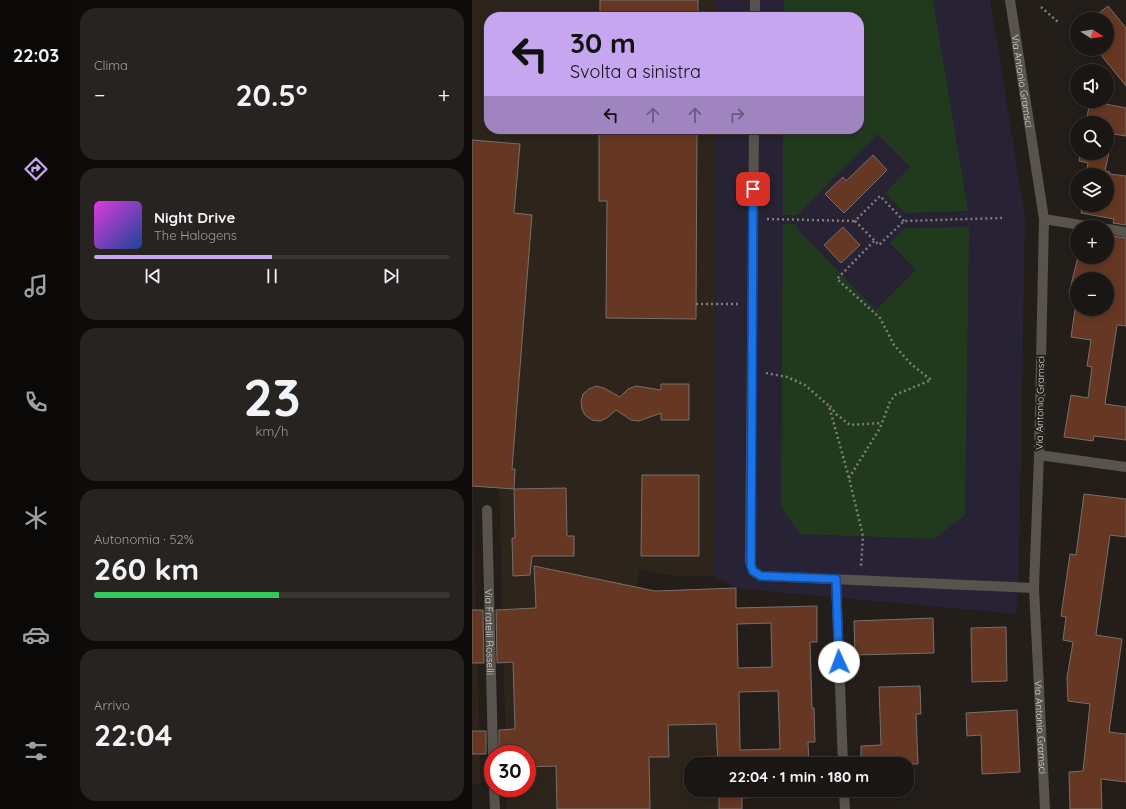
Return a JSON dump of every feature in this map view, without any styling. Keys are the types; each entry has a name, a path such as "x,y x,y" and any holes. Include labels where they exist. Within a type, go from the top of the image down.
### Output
{"street":[{"path":"755,0 755,12"},
{"name":"Via Antonio Gramsci","path":"1010,0 1044,219 1039,455 1034,588 1045,809"},
{"path":"754,134 751,566 753,571 761,576 1034,588"},
{"path":"1044,219 1070,223"},
{"path":"1114,230 1126,232"},
{"path":"1039,455 1126,467"},
{"name":"Via Fratelli Rosselli","path":"487,510 493,745"},
{"path":"836,579 843,757"},
{"path":"494,797 495,809"},
{"path":"844,797 845,809"}],"path":[{"path":"1041,7 1058,22"},
{"path":"855,221 880,196 904,221"},
{"path":"753,218 855,221 879,245 904,221 1002,218"},
{"path":"849,478 882,423 890,402 895,395 931,380 911,364 894,345 880,318 837,279 874,241"},
{"path":"696,304 752,304"},
{"path":"752,371 787,377 804,385 850,425 882,423"},
{"path":"829,406 863,536 860,580"}],"shaded area":[{"path":"472,0 716,0 716,12 484,12 484,134 716,134 714,576 675,576 640,569 636,586 655,591 736,588 741,757 684,757 684,797 742,797 742,809 507,809 507,797 536,797 536,745 506,745 499,488 473,486 481,784 472,785"},
{"path":"716,0 990,0 1025,216 1019,571 1016,614 736,588 714,576 716,134 864,134 864,12 716,12"}],"green space":[{"path":"784,0 933,0 968,211 905,213 885,193 910,167 877,134 797,215 783,215 783,134 864,134 864,12 784,12"},
{"path":"783,224 796,224 797,229 876,310 916,270 890,243 905,228 969,227 965,515 934,539 800,534 781,506"}],"building":[{"path":"600,0 698,0 698,12 600,12"},
{"path":"1108,6 1113,12 1100,12"},
{"path":"1114,13 1126,28 1126,86 1114,71 1114,64 1108,64 1102,56 1114,56"},
{"path":"1114,106 1126,108 1126,136 1114,134 1114,116 1087,116 1089,108 1114,108"},
{"path":"599,134 697,134 696,319 606,318 607,201 599,201"},
{"path":"472,140 520,144 514,213 532,215 512,469 515,469 514,489 472,486"},
{"path":"873,155 887,170 844,213 825,194 843,177 846,181"},
{"path":"1107,160 1106,168 1087,168 1088,163 1079,161"},
{"path":"1114,174 1126,176 1126,225 1114,223 1114,219 1081,213 1114,212"},
{"path":"843,227 860,245 841,263 824,245"},
{"path":"1114,236 1126,238 1126,326 1117,325 1105,404 1126,407 1126,440 1094,436 1093,441 1064,437 1071,395 1088,398 1092,367 1087,366 1091,340 1071,337 1074,316 1114,316 1114,272 1074,272 1076,264 1114,264"},
{"path":"661,384 689,384 689,420 661,420 661,413 639,421 631,420 616,410 607,418 600,421 592,420 585,415 582,409 581,401 583,394 596,386 604,388 620,397 628,389 636,386 661,390"},
{"path":"642,475 699,475 699,556 641,556"},
{"path":"566,488 567,536 574,536 574,556 532,556 530,575 513,576 512,538 515,538 514,489"},
{"path":"1084,494 1126,499 1126,537 1110,535 1096,635 1122,639 1109,732 1126,734 1126,782 1101,779 1102,809 1070,809 1069,772 1083,771 1090,704 1068,701 1067,678 1073,642 1063,640 1066,617 1061,616 1070,554 1076,555"},
{"path":"534,566 655,591 736,588 736,608 817,606 817,642 810,642 812,708 814,708 815,742 808,742 809,757 718,757 716,724 668,725 669,757 649,757 650,809 557,809 556,766 536,767 536,745 499,745 499,730 515,729 513,662 497,663 496,610 536,608","holes":["771,623 772,667 738,668 737,624","778,691 780,749 740,750 739,692"]},
{"path":"472,610 483,610 484,663 472,663"},
{"path":"933,618 934,653 855,655 854,621"},
{"path":"1006,627 1007,681 972,682 971,628"},
{"path":"920,686 921,714 916,714 918,764 914,764 914,757 861,757 861,746 881,745 879,687"},
{"path":"1017,710 1020,772 982,774 981,735 967,736 966,713"},
{"path":"472,731 486,731 486,745 484,745 484,754 472,754"},
{"path":"719,797 765,797 742,798 742,809 719,809"}],"route":[{"path":"753,189 750,561 753,571 761,576 836,579 839,662"}]}
